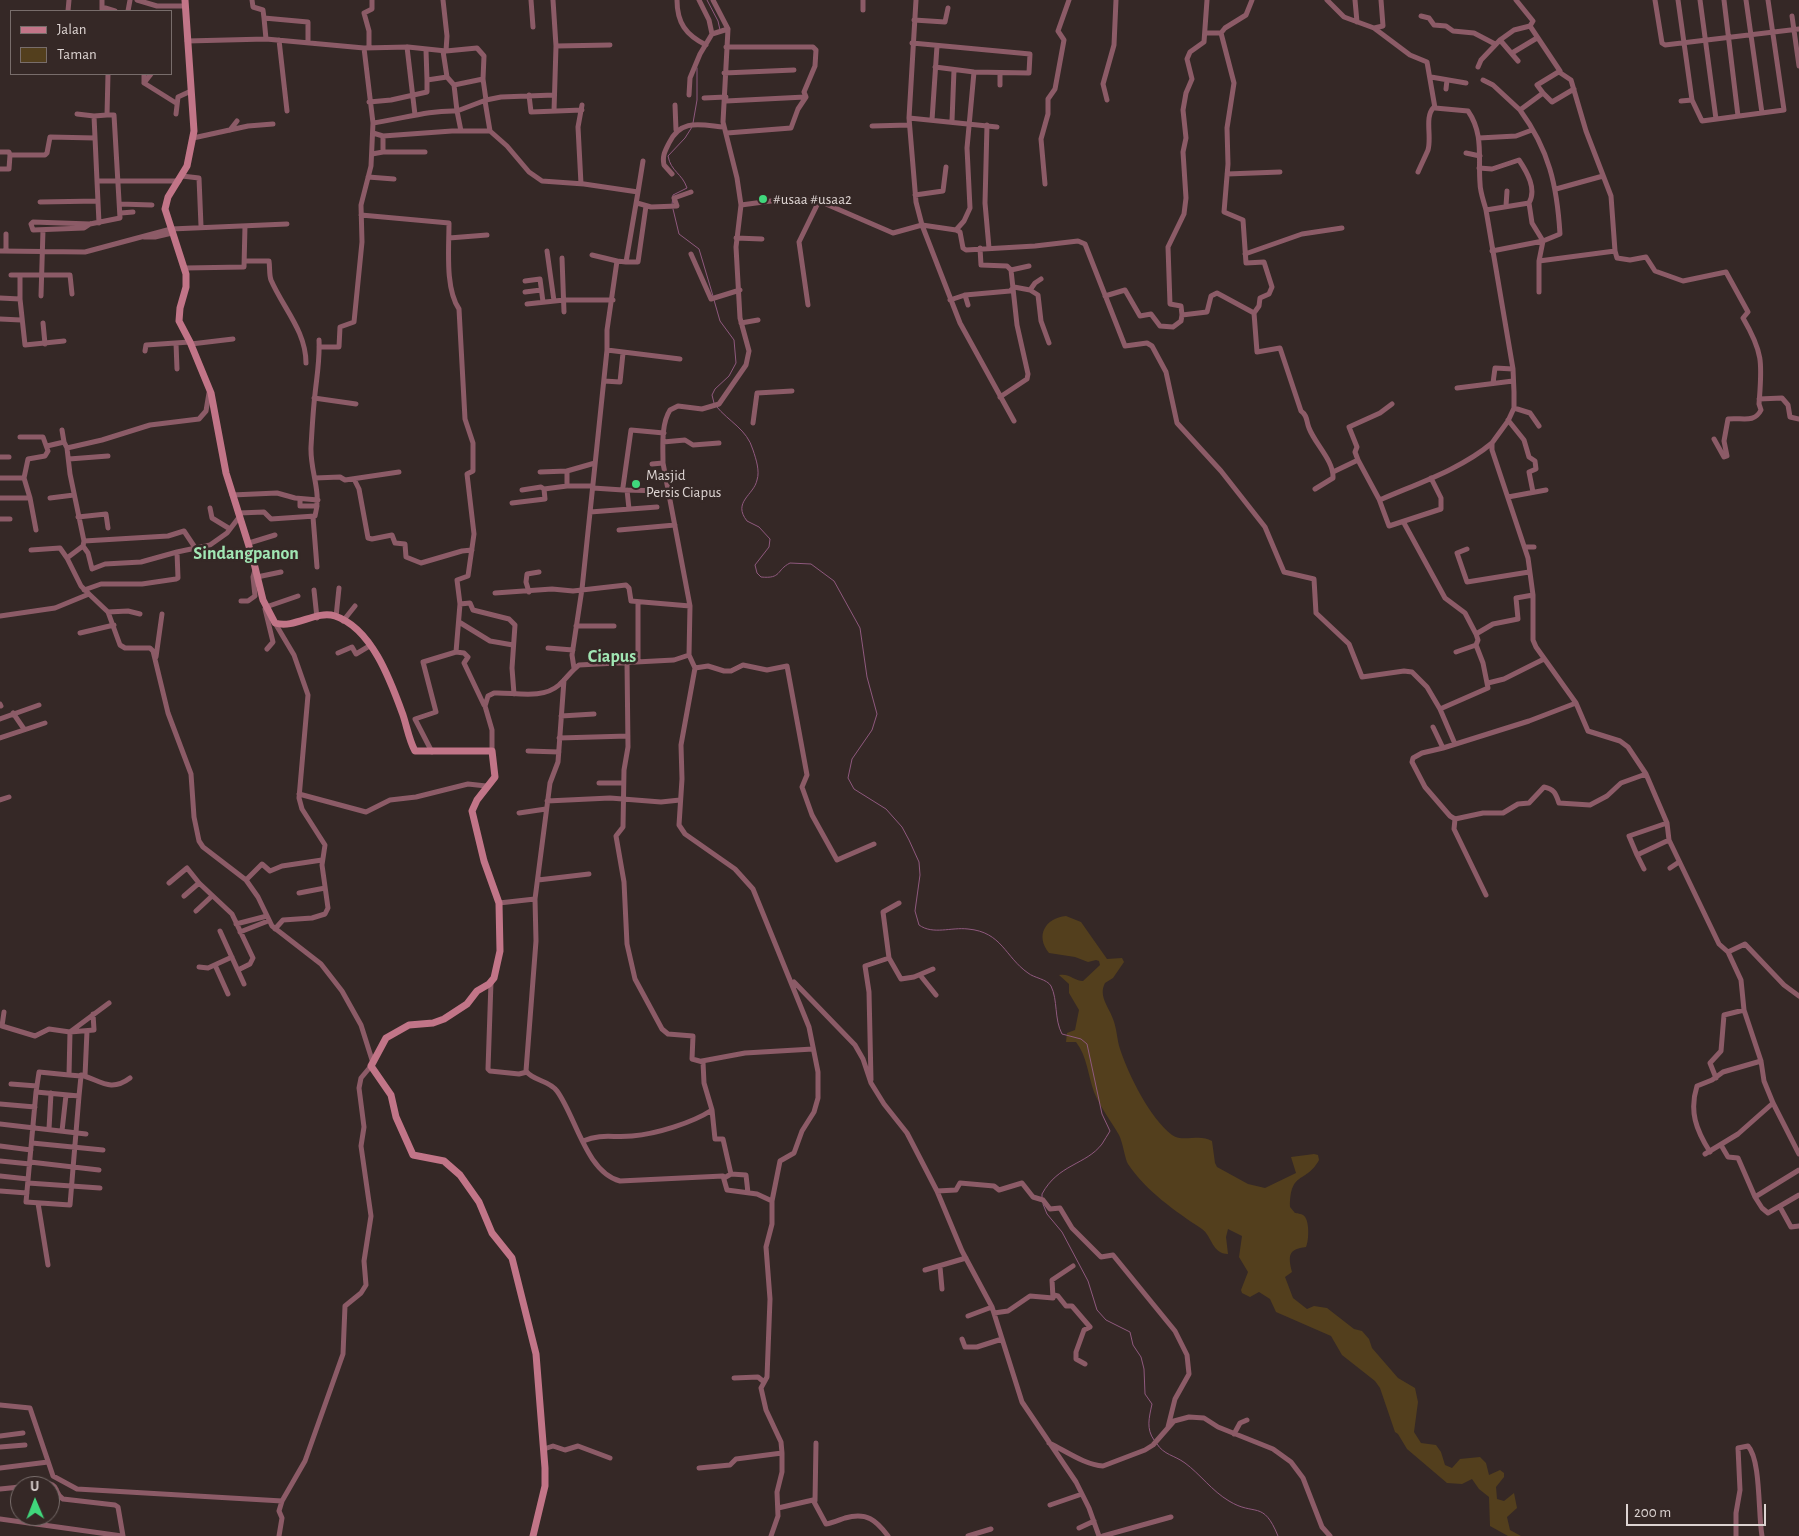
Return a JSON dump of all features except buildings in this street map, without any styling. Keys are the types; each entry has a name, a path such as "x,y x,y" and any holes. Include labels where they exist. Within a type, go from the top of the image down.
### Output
{"street":[{"path":"102,0 102,9"},
{"path":"138,0 154,5 185,3 193,138 187,166 166,204 167,232 185,268 186,287 180,308 179,321 184,343 210,389 220,448 232,495 249,544 273,640 267,649"},
{"path":"252,0 253,7 263,10 266,39"},
{"path":"319,347 339,347 340,327 354,322 362,242 361,215 372,154 373,123 369,102 366,48 369,31 364,14 372,9 372,0"},
{"path":"442,0 447,36 444,51 447,77 454,85 461,131"},
{"path":"531,0 533,27"},
{"path":"553,0 556,46 554,111"},
{"path":"677,0 681,24 694,39 706,45"},
{"path":"699,0 710,20 714,33"},
{"path":"713,0 726,30 724,126 737,178 741,205 736,238 741,322 749,345 748,361 719,404 707,408 678,406 670,410 664,433 663,463 690,606 689,654 696,668 681,745 680,828 741,875 753,889 809,1027 818,1072 818,1098 814,1112 802,1131 794,1153 780,1160 772,1201 772,1224 766,1247 770,1299 767,1375 761,1386 761,1391 766,1410 781,1442 782,1453 782,1472 777,1492 776,1524 771,1536"},
{"path":"863,0 863,10"},
{"path":"916,0 909,121 910,152 915,195 922,225 950,300 1014,422"},
{"path":"1045,184 1041,139 1048,114 1048,99 1055,89 1064,40 1058,31 1069,0"},
{"path":"1107,100 1103,84 1114,46 1116,0"},
{"path":"1105,296 1124,290 1140,316 1151,314 1160,326 1176,325 1181,321 1181,306 1170,304 1168,248 1183,218 1185,205 1183,152 1186,138 1183,110 1186,93 1192,79 1187,59 1190,52 1203,44 1206,33 1207,0"},
{"path":"1206,33 1220,33 1246,15 1252,0"},
{"path":"1327,0 1340,15 1374,28 1410,56 1426,60 1431,77 1430,89 1434,107 1429,115 1430,137 1428,150 1418,172"},
{"path":"1355,0 1357,22"},
{"path":"1374,28 1383,26 1380,0"},
{"path":"1478,67 1481,60 1498,42 1514,30 1530,26 1533,20 1516,0"},
{"path":"1655,0 1663,44 1684,44 1797,30"},
{"path":"1678,0 1692,100 1702,120 1784,110 1768,0"},
{"path":"1700,0 1716,119"},
{"path":"1724,0 1738,116"},
{"path":"1746,0 1753,35 1762,113"},
{"path":"914,20 945,22 948,8"},
{"path":"1421,16 1429,18 1433,25 1446,26 1453,31 1474,33 1498,42 1512,53 1518,61"},
{"path":"1792,16 1797,30 1799,66"},
{"path":"264,18 308,22 308,42"},
{"path":"1530,26 1537,38 1550,53 1559,72 1570,80 1574,89 1586,131 1612,197 1615,250 1618,258 1630,260 1646,257 1654,271 1683,281 1726,272 1748,312 1743,318 1762,359 1759,399 1761,410 1756,418 1728,418 1724,441 1727,456 1724,457 1714,439"},
{"path":"689,95 690,78 700,54 714,33 726,30"},
{"path":"1220,33 1234,83 1228,125 1224,212 1243,220 1247,264 1264,262 1272,287 1270,294 1260,298 1259,306 1254,313 1257,352 1280,348 1301,411 1306,416 1313,438 1333,472 1334,478 1315,489"},
{"path":"1512,53 1537,38"},
{"path":"188,41 266,39 366,48 407,47 444,51 477,48 481,50 484,56 483,79 490,131 507,146 529,172 542,181 638,192"},
{"path":"279,40 287,111"},
{"path":"912,44 1030,54 1029,73 1000,74 935,67"},
{"path":"556,46 610,45"},
{"path":"726,47 813,46 816,54 815,66 805,88 806,97 798,109 793,126 788,130 726,133"},
{"path":"932,120 937,46"},
{"path":"407,47 415,115"},
{"path":"369,102 391,100 428,92 426,50"},
{"path":"724,73 794,70"},
{"path":"952,121 954,70"},
{"path":"956,230 964,222 970,208 967,168 968,123 974,72"},
{"path":"1559,72 1538,85 1543,93 1552,102 1574,89"},
{"path":"1000,74 1000,85"},
{"path":"107,115 108,75"},
{"path":"144,75 144,83"},
{"path":"144,83 150,75"},
{"path":"427,80 447,77"},
{"path":"1431,77 1466,83"},
{"path":"454,85 483,79"},
{"path":"1446,89 1447,80"},
{"path":"1483,80 1493,85 1520,110 1549,160 1556,189 1560,234 1543,242 1492,251"},
{"path":"144,83 176,103"},
{"path":"176,114 176,103 181,94 191,91"},
{"path":"1520,110 1543,93"},
{"path":"373,123 402,119 430,111 457,111 501,97 554,95"},
{"path":"529,96 531,112 582,108 578,127 581,184"},
{"path":"704,98 806,97"},
{"path":"1682,101 1692,100"},
{"path":"672,174 664,165 664,153 676,130 675,105"},
{"path":"1379,499 1431,478 1467,460 1492,443 1514,408 1513,369 1486,210 1480,186 1479,138 1468,111 1434,107"},
{"path":"76,114 94,116 114,115 120,218 90,224 84,222 32,222 33,230 84,228 90,224"},
{"path":"94,116 99,223"},
{"path":"872,126 932,120 997,127"},
{"path":"230,130 237,121"},
{"path":"193,138 230,130 273,124"},
{"path":"676,130 688,125 724,126"},
{"path":"986,125 985,199 989,248"},
{"path":"1479,138 1516,136 1532,130"},
{"path":"373,133 383,136 490,131"},
{"path":"383,136 383,152"},
{"path":"0,152 9,152 10,155 45,155 48,153 50,137 94,138"},
{"path":"372,154 383,152 425,152"},
{"path":"904,152 910,152"},
{"path":"1466,153 1480,156"},
{"path":"0,169 9,169 10,155"},
{"path":"1479,168 1492,169 1519,160 1531,183 1532,194 1529,203 1532,223 1543,242 1539,261 1539,292"},
{"path":"626,262 637,203 642,162"},
{"path":"915,195 943,191 946,167"},
{"path":"1226,174 1280,172"},
{"path":"1556,189 1603,176"},
{"path":"368,177 394,179"},
{"path":"97,181 157,181 199,178 201,226"},
{"path":"1506,206 1507,191"},
{"path":"637,203 646,206 677,206 674,198 691,192"},
{"path":"741,205 786,199 819,201 893,233 922,225 956,230 962,236 964,249 1081,242 1085,244 1125,346 1128,348 1147,343 1152,346 1166,372 1177,423 1221,471 1265,527 1284,572 1314,579 1316,613 1349,644 1362,678 1404,671 1412,672 1427,687 1440,709 1455,744"},
{"path":"40,202 98,201"},
{"path":"808,305 798,245 819,201"},
{"path":"1486,210 1529,203"},
{"path":"120,204 152,205"},
{"path":"592,255 618,261 638,262 646,206"},
{"path":"121,213 133,212"},
{"path":"361,215 449,223 450,286 454,302 459,308 465,420 473,444 473,471 467,474 474,534 468,577 457,580 460,604 456,652"},
{"path":"6,234 3,251 88,252 138,236 201,226 287,224"},
{"path":"185,268 244,267 246,260 245,226"},
{"path":"1245,254 1302,234 1342,228"},
{"path":"41,296 40,275 43,230"},
{"path":"449,238 487,235"},
{"path":"736,238 762,239"},
{"path":"980,248 981,265 1007,266 1011,270 1017,325 1028,377 1000,397"},
{"path":"1539,261 1615,250"},
{"path":"547,251 554,301"},
{"path":"691,254 710,298 740,290"},
{"path":"562,258 564,312"},
{"path":"246,260 269,261 271,280 285,309 296,323 305,350 306,363"},
{"path":"574,668 573,650 582,589 593,487 607,350 607,330 618,261"},
{"path":"1011,270 1029,266"},
{"path":"11,275 70,274 72,294"},
{"path":"20,275 24,345 64,341"},
{"path":"524,281 540,279 542,302"},
{"path":"1030,290 1040,279"},
{"path":"950,300 965,295 1010,291 1014,287"},
{"path":"1014,287 1030,290 1038,295 1041,321 1050,343"},
{"path":"525,292 541,290"},
{"path":"1182,315 1206,314 1209,299 1218,293 1254,313"},
{"path":"965,295 968,305"},
{"path":"0,298 20,299"},
{"path":"527,304 564,300 613,300"},
{"path":"0,319 22,320"},
{"path":"741,322 758,320"},
{"path":"43,323 45,344"},
{"path":"145,352 146,345 233,339"},
{"path":"317,567 313,517 318,503 315,478 312,471 311,448 314,398 319,369 319,340"},
{"path":"177,369 184,343"},
{"path":"607,350 680,359"},
{"path":"604,381 620,382 623,353"},
{"path":"1493,383 1495,368 1513,369"},
{"path":"1457,388 1513,381"},
{"path":"67,448 102,440 150,425 198,420 206,411 210,389"},
{"path":"753,423 757,393 792,391"},
{"path":"314,398 356,404"},
{"path":"1759,399 1782,398 1788,405 1790,417 1799,419"},
{"path":"1392,404 1380,413 1349,427 1358,460 1379,499 1388,526 1404,523 1442,509 1441,497 1431,478"},
{"path":"1514,408 1530,413 1539,426"},
{"path":"1508,420 1526,442 1529,457 1535,461 1536,469 1530,472 1533,492"},
{"path":"62,430 67,448 78,517 92,569 105,564 141,562 210,545 229,531 239,515"},
{"path":"629,509 625,490 631,430 664,433"},
{"path":"20,437 43,437 47,446 45,456 28,459 24,478 36,530"},
{"path":"663,442 687,441 694,445 719,443"},
{"path":"47,446 64,442"},
{"path":"1492,443 1495,460 1525,548 1533,594 1533,640 1544,659 1576,703 1588,731 1620,741 1628,747 1646,774 1667,822 1669,840 1679,862 1719,944 1728,952 1741,980 1744,1010 1761,1061 1764,1081 1799,1154"},
{"path":"0,456 8,456"},
{"path":"69,459 108,456"},
{"path":"1333,472 1358,460"},
{"path":"540,472 566,471 595,463"},
{"path":"652,464 663,463"},
{"path":"566,471 567,486"},
{"path":"315,478 354,479 399,472"},
{"path":"0,478 24,478"},
{"path":"354,479 359,489 368,538 392,535 395,543 405,545 406,557 421,563 462,551 472,550"},
{"path":"522,490 567,486 667,491"},
{"path":"512,503 545,499 544,489"},
{"path":"1508,496 1546,490"},
{"path":"232,495 281,494 318,503"},
{"path":"50,498 74,495"},
{"path":"0,498 30,498"},
{"path":"590,512 657,507"},
{"path":"210,508 212,518 229,531"},
{"path":"239,515 264,512 271,519 313,517"},
{"path":"78,517 106,514 108,528"},
{"path":"0,519 10,519"},
{"path":"1404,523 1445,598 1465,613 1478,640 1476,645 1488,683 1486,690 1440,709"},
{"path":"619,530 675,525"},
{"path":"67,558 84,544 168,536 184,531 196,549"},
{"path":"249,544 275,536"},
{"path":"1525,548 1534,547"},
{"path":"31,550 60,548 84,590 108,612 120,645 125,648 150,648 155,660 157,676 168,713 191,774 193,810 199,841 203,847 246,880 258,897 267,919 275,929 321,964 342,991 361,1025 372,1065 391,1095 398,1122 413,1155 444,1161 460,1175 478,1202 492,1233 512,1258 536,1354 544,1449 546,1480 533,1536"},
{"path":"1467,549 1457,553 1467,582 1529,572"},
{"path":"84,590 101,584 142,584 176,579 178,578 177,552"},
{"path":"256,573 281,572"},
{"path":"529,592 526,582 527,574 540,572"},
{"path":"241,601 248,601 255,596 253,577 256,573"},
{"path":"496,592 529,592 626,585 629,588 631,601 690,606"},
{"path":"339,588 340,619"},
{"path":"314,590 317,618"},
{"path":"0,616 55,608 89,594"},
{"path":"1476,634 1493,624 1518,619 1516,598 1533,594"},
{"path":"265,605 298,596"},
{"path":"638,602 638,662"},
{"path":"460,604 470,603 473,610 513,622 515,628 512,668 514,694"},
{"path":"265,605 294,655 308,695 299,794 302,808 323,840 326,848 322,860 328,908 325,914 312,918 283,920 275,929"},
{"path":"340,619 356,606"},
{"path":"108,612 128,611 140,614"},
{"path":"155,660 162,614"},
{"path":"275,623 284,625 317,618 340,619 371,646 393,689 414,749 417,752 492,752"},
{"path":"459,622 490,641 513,646"},
{"path":"80,633 114,625"},
{"path":"576,626 614,626"},
{"path":"1456,652 1476,645"},
{"path":"338,653 352,647 356,654 371,646"},
{"path":"548,648 573,650"},
{"path":"432,752 416,718 436,712 424,662 456,652 464,653 468,657 464,663 484,706 492,730 495,777 486,786 474,805 473,818 484,861 499,903 500,951 496,971 491,981 488,1069 490,1071 518,1074 527,1072 555,1088 563,1099 583,1141 601,1169 614,1179 723,1176 724,1178 732,1174 747,1176 748,1193"},
{"path":"484,706 488,696 494,693 514,694 548,691 559,685 574,668 585,664 674,660 689,654"},
{"path":"1488,683 1504,679 1544,659"},
{"path":"627,662 628,736 622,799 622,828 616,833 616,839 624,882 627,944 635,979 662,1029 668,1034 692,1036 692,1059 702,1061 745,1053 814,1049"},
{"path":"696,668 702,666 730,671 743,665 766,670 787,666 807,775 802,787 812,816 837,860 874,844"},
{"path":"527,1072 528,1019 536,942 535,900 547,801 559,752 564,680"},
{"path":"1486,895 1454,829 1455,819 1425,787 1412,760 1422,753 1522,724 1576,703"},
{"path":"0,719 39,705"},
{"path":"13,713 24,729"},
{"path":"561,716 594,714"},
{"path":"0,738 45,722"},
{"path":"1433,727 1443,748"},
{"path":"559,738 628,736"},
{"path":"528,751 559,752"},
{"path":"1455,819 1483,812 1503,813 1518,804 1529,802 1544,788 1550,788 1557,794 1559,803 1590,805 1607,796 1621,783 1646,774"},
{"path":"599,783 623,784"},
{"path":"299,794 366,812 390,800 416,797 468,784 486,786"},
{"path":"0,800 9,797"},
{"path":"547,801 622,799 661,802 680,800"},
{"path":"519,813 546,809"},
{"path":"1644,869 1629,836 1667,822"},
{"path":"1637,855 1669,840"},
{"path":"246,880 263,864 270,871 282,866 322,860"},
{"path":"1670,868 1679,862"},
{"path":"169,883 187,868 199,883 232,914 253,958 250,964 238,970"},
{"path":"538,880 588,874"},
{"path":"184,896 199,883"},
{"path":"298,893 326,888"},
{"path":"196,911 212,896"},
{"path":"499,903 535,900"},
{"path":"899,903 882,912 889,958 899,978 920,975 933,969"},
{"path":"236,924 267,919"},
{"path":"240,932 267,919"},
{"path":"220,931 244,984"},
{"path":"1728,952 1745,944 1784,985 1799,996"},
{"path":"199,967 208,968 232,957"},
{"path":"871,1083 868,992 865,966 889,958"},
{"path":"215,965 228,994"},
{"path":"920,975 936,995"},
{"path":"791,980 855,1045 863,1059 871,1083 907,1133 937,1191 966,1258 992,1307 1022,1402 1082,1494 1100,1536"},
{"path":"279,1536 282,1518 279,1510 282,1501 305,1462 343,1354 345,1306 361,1293 366,1285 364,1261 371,1216 361,1146 364,1127 358,1088 361,1078 372,1065 386,1038 409,1024 437,1022 444,1019 465,1006 477,991 491,981"},
{"path":"69,1075 70,1032 109,1003"},
{"path":"1716,1078 1710,1063 1721,1051 1724,1015 1744,1010"},
{"path":"4,1012 1,1024 3,1027 35,1036 48,1029 70,1032 94,1029 92,1014"},
{"path":"87,1030 83,1076 79,1096 70,1205 26,1202 39,1072 83,1076 104,1085 123,1083 130,1078"},
{"path":"702,1061 704,1083 712,1110 715,1139 723,1139 732,1174"},
{"path":"1761,1061 1723,1072 1716,1078 1697,1086 1693,1115 1699,1135 1708,1153 1738,1134 1773,1103"},
{"path":"11,1084 51,1093 79,1096"},
{"path":"49,1129 51,1093"},
{"path":"62,1131 66,1095"},
{"path":"0,1104 35,1107"},
{"path":"583,1141 599,1135 636,1136 692,1121 712,1110"},
{"path":"0,1124 86,1134"},
{"path":"1721,1145 1728,1157 1738,1158 1755,1197 1766,1212 1780,1207 1799,1195"},
{"path":"0,1146 103,1150"},
{"path":"0,1161 99,1170"},
{"path":"1755,1197 1799,1170"},
{"path":"0,1176 28,1181 100,1188"},
{"path":"724,1178 727,1190 757,1194 772,1201"},
{"path":"937,1191 956,1190 960,1182 994,1186 999,1190 1016,1186 1020,1182 1027,1187 1033,1197 1040,1200 1050,1209 1060,1208 1072,1228 1101,1257 1113,1256 1175,1331 1184,1346 1188,1360 1188,1374 1175,1400 1168,1427"},
{"path":"0,1191 27,1193"},
{"path":"38,1203 48,1265"},
{"path":"1780,1207 1791,1226 1799,1226"},
{"path":"925,1270 966,1258"},
{"path":"1054,1295 1052,1280 1073,1266"},
{"path":"940,1267 942,1289"},
{"path":"994,1313 1008,1311 1030,1296 1052,1298 1054,1295"},
{"path":"1054,1295 1058,1296 1066,1306 1072,1306 1090,1327 1084,1330 1076,1352 1076,1359 1085,1364"},
{"path":"968,1316 992,1307"},
{"path":"962,1339 965,1347 970,1348 1002,1339"},
{"path":"734,1378 758,1377 764,1382"},
{"path":"0,1405 30,1408 53,1476 80,1490 282,1501"},
{"path":"1049,1442 1083,1460 1103,1466 1145,1450 1153,1445 1168,1427 1183,1419 1199,1416 1234,1434 1273,1449 1292,1462 1303,1478 1322,1527 1330,1536"},
{"path":"1234,1434 1240,1423 1247,1420"},
{"path":"0,1436 23,1433"},
{"path":"816,1443 815,1501 826,1524 850,1516 870,1518 881,1525 888,1536"},
{"path":"0,1448 25,1445"},
{"path":"544,1449 554,1446 565,1450 578,1446 610,1458"},
{"path":"1736,1536 1736,1513 1740,1490 1738,1448 1748,1446 1752,1451 1753,1463 1759,1475 1758,1518 1762,1536"},
{"path":"698,1468 730,1464 736,1458 782,1453"},
{"path":"0,1468 48,1462"},
{"path":"1050,1505 1082,1494"},
{"path":"0,1519 122,1536 118,1507 115,1505 60,1497"},
{"path":"778,1508 815,1501"},
{"path":"1104,1536 1171,1517"},
{"path":"1079,1528 1094,1521"},
{"path":"968,1536 991,1529"}],"green space":[{"path":"1066,916 1081,922 1107,959 1122,958 1124,962 1113,978 1105,983 1103,997 1114,1023 1120,1049 1129,1071 1141,1096 1164,1128 1177,1137 1202,1138 1212,1141 1217,1167 1248,1184 1265,1188 1296,1173 1291,1157 1318,1155 1319,1160 1309,1172 1296,1182 1291,1195 1290,1207 1295,1213 1305,1217 1308,1230 1306,1247 1300,1248 1291,1254 1292,1272 1285,1277 1293,1298 1307,1309 1314,1306 1327,1308 1354,1329 1362,1331 1369,1339 1372,1348 1398,1378 1415,1388 1418,1402 1414,1432 1421,1443 1436,1445 1441,1452 1445,1465 1452,1468 1460,1459 1480,1457 1486,1463 1489,1475 1500,1470 1504,1473 1504,1477 1496,1487 1497,1499 1504,1501 1514,1493 1517,1508 1507,1517 1510,1530 1521,1536 1508,1536 1490,1526 1489,1497 1479,1489 1472,1479 1462,1484 1447,1483 1407,1449 1395,1432 1380,1388 1375,1381 1342,1355 1331,1336 1276,1312 1270,1299 1259,1292 1250,1297 1242,1293 1241,1290 1248,1272 1239,1257 1242,1236 1228,1229 1226,1237 1228,1254 1219,1251 1202,1229 1171,1208 1135,1174 1128,1164 1119,1135 1102,1109 1094,1092 1080,1047 1076,1042 1066,1042 1067,1033 1075,1030 1079,1010 1069,993 1069,984 1059,975 1066,975 1083,981 1100,965 1099,961 1096,960 1088,962 1075,957 1049,953 1043,940 1044,929 1053,920"}],"waterway":[{"path":"707,0 718,21 720,30"},
{"path":"693,123 697,100 697,68"},
{"path":"672,205 673,195 687,188 669,161 668,156 685,138 692,127"},
{"path":"673,209 679,234 699,249 713,296"},
{"path":"714,300 720,321 734,340 736,363 729,376 715,389 712,395 714,403"},
{"path":"716,406 747,437 756,461 757,480 745,499 742,509 747,521 759,527 770,539 769,547 755,565 757,573 761,577 772,577 790,563 811,564 834,581 860,628 867,677 877,714 872,730 852,759 848,778 854,789 886,809 902,827 909,840 919,862 920,875 915,911 919,925 930,930 968,929 979,931 996,940 1020,967 1051,986 1062,1034 1081,1039 1087,1044 1102,1114 1110,1131 1095,1151 1056,1176 1042,1194 1042,1197"},
{"path":"1043,1204 1047,1214 1062,1232 1088,1281 1097,1310 1106,1320 1130,1332 1133,1345 1141,1357 1144,1369 1145,1394 1152,1404 1149,1427 1154,1440"},
{"path":"1157,1444 1166,1453 1185,1463 1229,1501 1238,1506 1263,1513 1268,1517 1278,1536"}],"place":[{"name":"#usaa #usaa2","path":"763,199"},
{"name":"Masjid Persis Ciapus","path":"636,484"}],"district":[{"name":"Sindangpanon","path":"246,554"},
{"name":"Ciapus","path":"612,657"}]}
